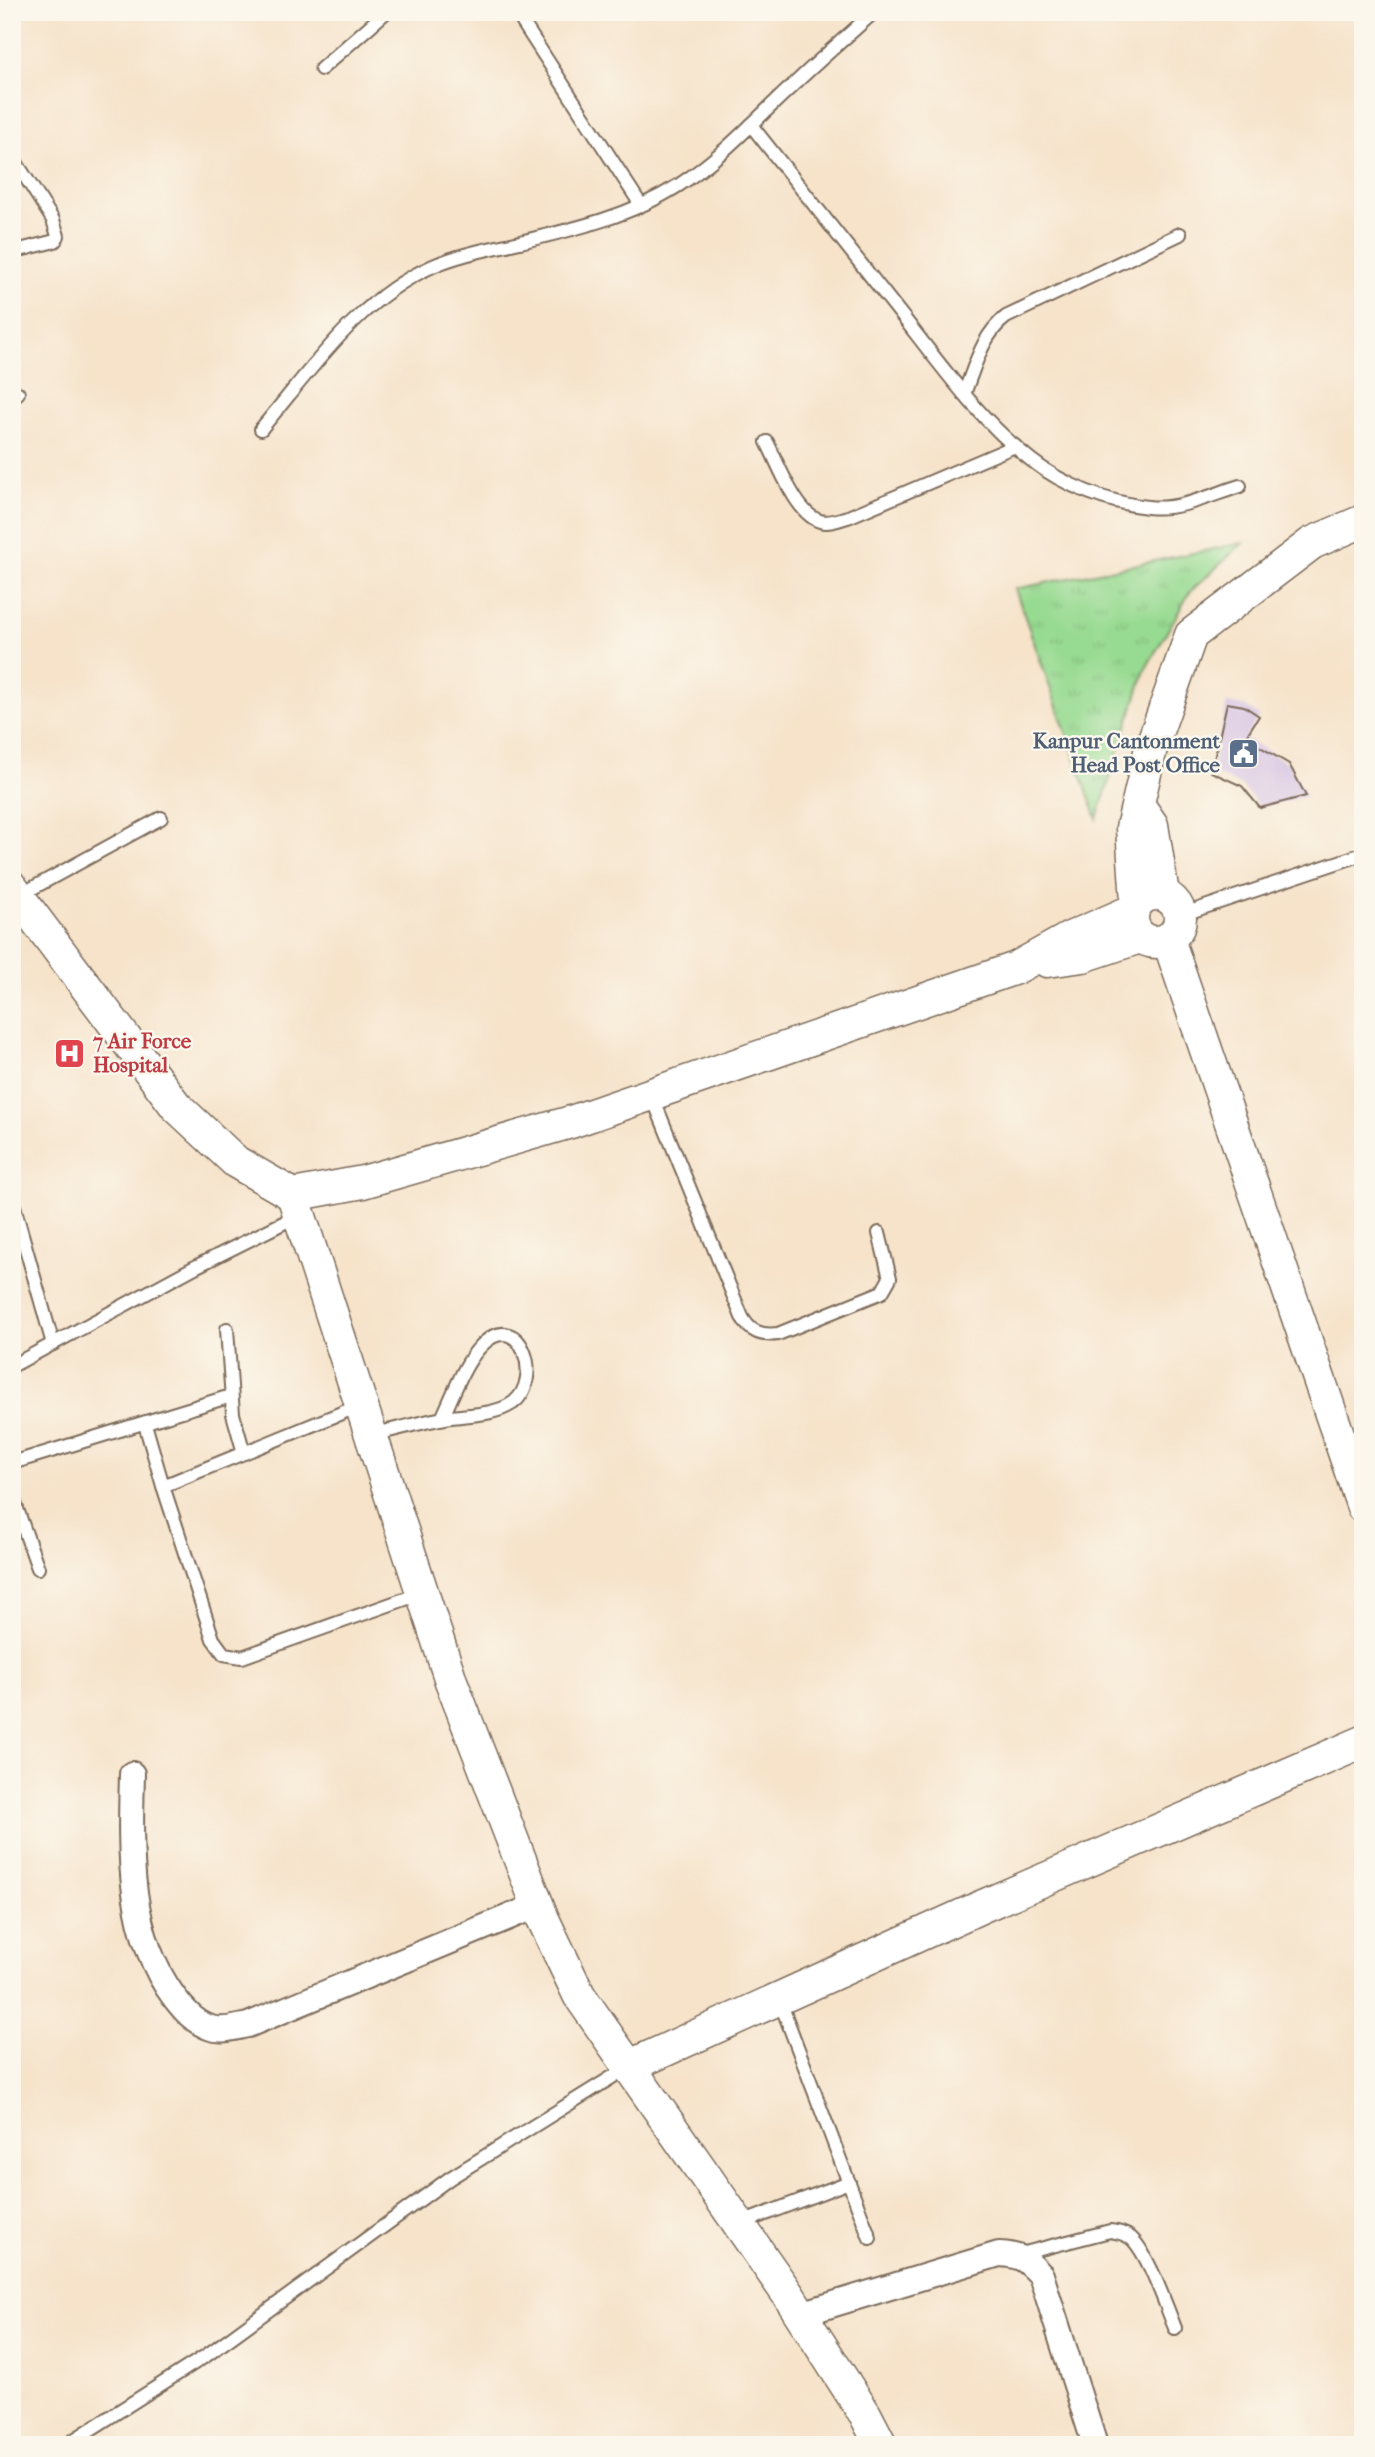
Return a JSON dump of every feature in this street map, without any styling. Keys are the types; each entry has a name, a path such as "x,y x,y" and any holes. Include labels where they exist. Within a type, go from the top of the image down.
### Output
{"street":[{"path":"1363,521 1312,543 1191,635 1151,748 1139,806 1152,825 1154,916 1363,1507"},
{"path":"15,892 176,1106 236,1162 296,1205 451,1681 538,1905 579,1995 801,2314 866,2416 881,2445"},
{"path":"296,1205 376,1178 571,1122 1024,964 1070,939 1154,916"},
{"path":"630,2066 983,1906 1363,1742"},
{"path":"132,1774 130,1835 141,1926 149,1953 162,1980 183,2008 198,2022 213,2029 248,2025 538,1905"},
{"path":"801,2314 999,2255 1017,2255 1041,2275 1095,2445"}],"lane":[{"path":"321,69 386,12"},
{"path":"516,12 641,205"},
{"path":"261,429 359,315 400,283 433,266 472,253 599,222 641,205 678,185 751,125 874,12"},
{"path":"751,125 964,394 983,416 1032,461 1102,498 1150,508 1173,507 1240,486"},
{"path":"12,156 53,220 58,236 55,241 12,252"},
{"path":"964,394 985,340 991,330 1006,317 1180,234"},
{"path":"767,442 807,513 818,520 830,522 848,517 1014,446"},
{"path":"15,892 161,818"},
{"path":"1154,916 1363,854"},
{"path":"650,1093 742,1317 751,1330 762,1335 778,1334 882,1292 890,1278 879,1233"},
{"path":"12,1199 53,1344"},
{"path":"12,1366 195,1267 296,1205"},
{"path":"227,1329 231,1395 236,1431 244,1453"},
{"path":"371,1436 442,1418 492,1412 514,1402 525,1389 527,1379 526,1355 519,1341 498,1334 484,1343 468,1365 442,1418"},
{"path":"12,1463 145,1424 231,1395"},
{"path":"163,1486 361,1405"},
{"path":"145,1424 214,1639 224,1654 242,1657 422,1593"},
{"path":"12,1495 38,1568"},
{"path":"779,1998 870,2238"},
{"path":"66,2445 207,2355 450,2178 630,2066"},
{"path":"739,2224 849,2182"},
{"path":"1017,2255 1110,2231 1123,2233 1133,2240 1144,2257 1175,2328"}],"green space":[{"path":"1243,543 1190,592 1145,670 1097,819 1015,589"}],"building":[{"name":"Kanpur Cantonment Head Post Office","path":"1227,703 1244,706 1259,716 1245,738 1289,764 1306,796 1260,808 1242,786 1211,772"}],"place":[{"name":"Kanpur Cantonment Head Post Office","path":"1243,753"},
{"name":"7 Air Force Hospital","path":"70,1053"}]}
